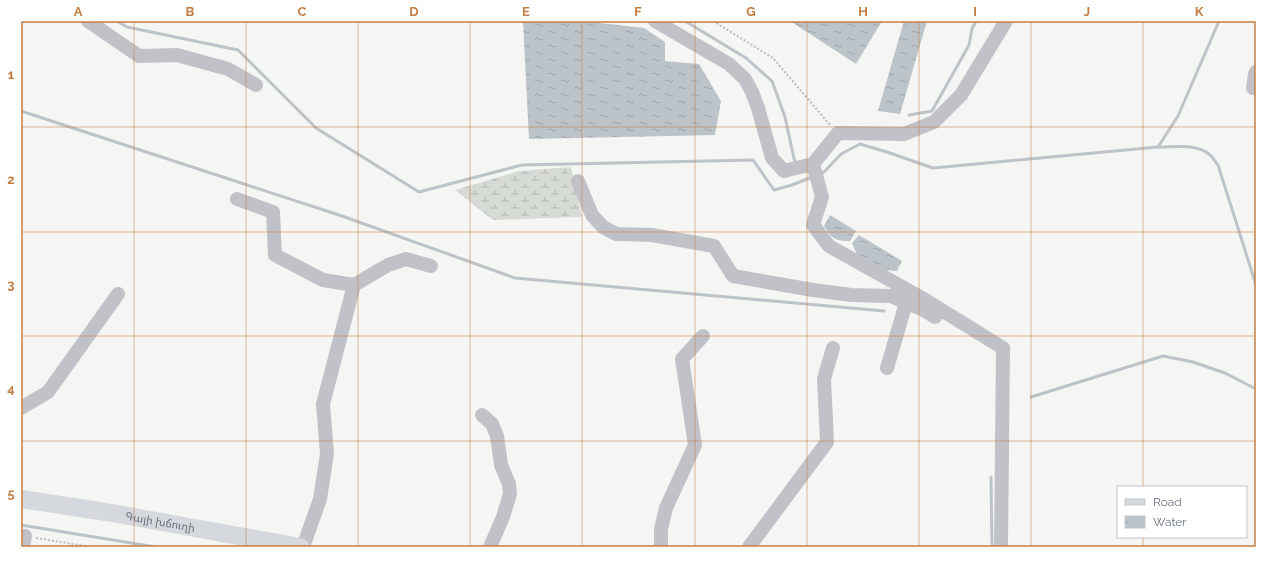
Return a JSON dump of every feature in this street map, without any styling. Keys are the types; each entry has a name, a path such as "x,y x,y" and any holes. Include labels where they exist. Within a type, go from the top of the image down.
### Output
{"main road":[{"name":"Գայի խճուղի","path":"21,499 106,512 301,547"}],"street":[{"path":"88,21 139,56 177,55 228,68 256,85"},
{"path":"655,21 729,64 745,79 758,108 772,158 784,171 813,167 838,133 904,134 934,122 961,95 1006,21"},
{"path":"1253,88 1254,74 1256,72"},
{"path":"813,167 822,197 813,225 829,246 922,298 1003,348 1001,547"},
{"path":"578,181 592,216 603,227 616,234 652,235 714,246 732,276 850,295 890,296 922,309 979,343 991,340"},
{"path":"237,199 273,212 275,255 323,280 354,285 388,265 406,259 431,266"},
{"path":"301,547 320,499 327,454 323,404 354,285"},
{"path":"21,408 48,392 118,294"},
{"path":"887,368 906,303"},
{"path":"661,547 661,528 666,508 695,445 682,359 702,336"},
{"path":"749,547 827,442 824,379 833,348"},
{"path":"482,415 492,424 497,436 501,465 509,484 510,494 503,517 490,547"}],"path":[{"path":"713,21 772,58 838,133"},
{"path":"24,541 92,547"}],"green space":[{"path":"571,167 582,217 493,220 455,190 519,171"}],"water":[{"path":"523,21 599,21 600,23 644,28 665,42 665,61 699,64 721,101 715,135 529,139"},
{"path":"790,21 882,21 856,64"},
{"path":"904,21 927,21 900,114 878,111"},
{"path":"830,215 856,231 850,241 837,239 831,236 824,226"},
{"path":"859,235 902,261 897,271 879,269 858,257 852,243"}],"waterway":[{"path":"117,21 127,27 238,50 316,128 419,192 522,165 753,160 774,190 812,177"},
{"path":"685,21 746,58 772,81 785,117 795,163"},
{"path":"909,115 932,111 969,45 972,29 976,21"},
{"path":"1158,147 1178,116 1219,21"},
{"path":"21,111 342,216 515,278 884,311"},
{"path":"819,175 824,172 841,154 860,144 933,168 1158,147 1192,147 1205,151 1218,165 1256,285"},
{"path":"1031,397 1163,356 1193,362 1225,373 1256,389"},
{"path":"991,477 992,547"},
{"path":"21,525 156,547"}]}
